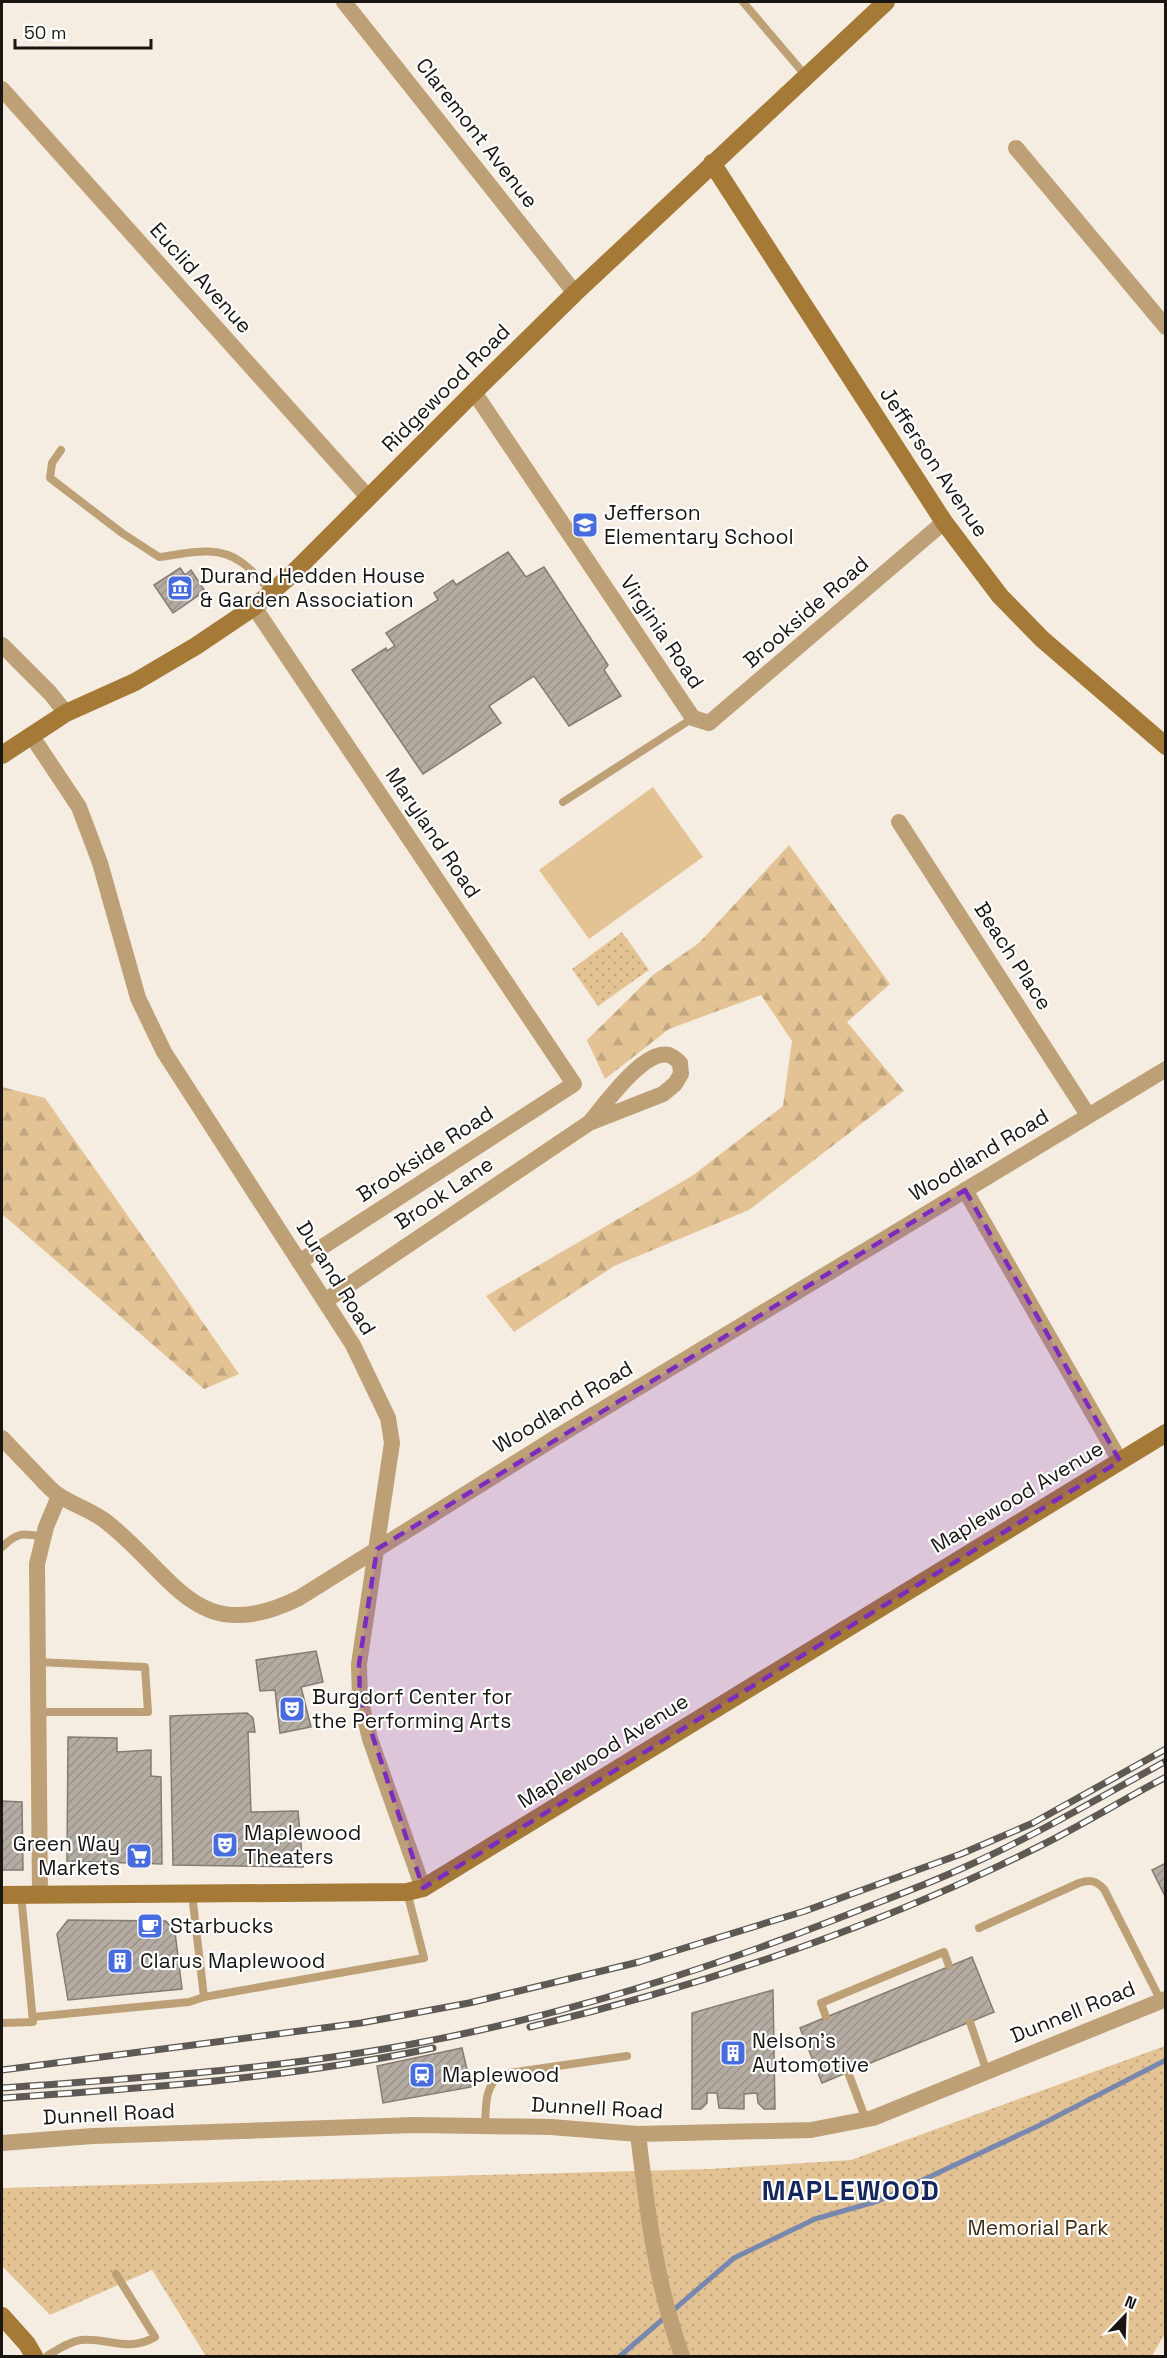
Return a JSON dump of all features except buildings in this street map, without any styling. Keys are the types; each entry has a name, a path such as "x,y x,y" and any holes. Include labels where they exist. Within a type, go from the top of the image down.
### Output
{"street":[{"name":"Claremont Avenue","path":"344,2 575,293"},
{"name":"Ridgewood Road","path":"2,755 66,712 135,682 196,646 254,607 272,592 575,293 886,2"},
{"name":"Euclid Avenue","path":"2,89 368,497"},
{"path":"1016,148 1166,327"},
{"name":"Jefferson Avenue","path":"712,163 944,522 1000,596 1042,639 1163,740"},
{"name":"Virginia Road","path":"474,392 693,718"},
{"name":"Brookside Road","path":"693,718 709,723 944,522"},
{"name":"Maryland Road","path":"254,607 574,1084"},
{"path":"2,645 51,693 66,712"},
{"name":"Durand Road","path":"31,735 79,807 100,863 138,998 164,1052 353,1345 388,1418 392,1443 359,1664 360,1698 415,1890"},
{"name":"Beach Place","path":"899,822 1088,1115"},
{"name":"Brook Lane","path":"325,1301 589,1123 663,1094 675,1084 681,1074 680,1063 670,1054 657,1054 637,1067 589,1123"},
{"name":"Woodland Road","path":"2,1438 59,1496 103,1520 180,1592 208,1610 245,1617 277,1608 1166,1069"},
{"name":"Brookside Road","path":"299,1262 574,1084"},
{"path":"965,1190 1120,1461"},
{"name":"Maplewood Avenue","path":"415,1890 1166,1433"},
{"path":"40,1894 37,1564 43,1538 59,1496"},
{"path":"2,1895 415,1890"},
{"name":"Dunnell Road","path":"2,2143 93,2136 415,2125 551,2127 638,2134 811,2130 866,2120 1163,2000"},
{"path":"638,2134 649,2229 671,2328 682,2356"},
{"path":"2,2316 27,2344 34,2356"}],"lane":[{"path":"743,2 806,76"},
{"path":"61,450 52,463 50,478 159,558 208,550 227,555 242,562 272,592"},
{"path":"562,802 693,718"},
{"path":"2,1547 12,1538 23,1533 43,1538"},
{"path":"38,1662 145,1667 148,1712 38,1712"},
{"path":"980,1928 1079,1883 1087,1880 1096,1881 1104,1889 1163,2000"},
{"path":"33,2017 189,2002 204,1997 424,1958 415,1890"},
{"path":"2,2023 33,2022 21,1894"},
{"path":"192,1894 204,1997"},
{"path":"826,2017 821,2003 944,1952 949,1966"},
{"path":"970,2022 987,2072"},
{"path":"485,2126 489,2089 495,2079 502,2074 627,2056"},
{"path":"848,2072 866,2120"},
{"path":"47,2356 68,2344 82,2340 144,2344 155,2337 116,2274"}],"highlighted area":[{"path":"965,1190 1120,1461 423,1888 360,1698 359,1664 377,1549"}],"green space":[{"path":"653,787 703,857 589,939 539,870"},
{"path":"789,845 890,984 847,1022 904,1091 749,1210 614,1266 514,1332 486,1296 692,1176 783,1106 792,1041 761,995 669,1029 605,1079 587,1040 653,975 699,943"},
{"path":"622,932 649,970 598,1006 572,969"},
{"path":"2,1087 45,1098 239,1374 204,1389 2,1214"},
{"name":"Memorial Park","path":"1165,2046 1165,2333 1152,2356 206,2356 152,2270 50,2315 2,2266 2,2188 710,2169 851,2160"}],"waterway":[{"path":"620,2356 734,2258 815,2219 878,2201 1038,2126 1166,2060"}],"railway":[{"path":"2,2070 361,2023 469,2003 639,1962 805,1911 961,1854 1033,1823 1166,1749"},
{"path":"2,2088 300,2062 418,2043 569,2008 750,1951 934,1881 1016,1843 1166,1761"},
{"path":"530,2027 727,1972 855,1927 918,1902 1042,1845 1166,1777"},
{"path":"2,2098 218,2081 326,2067 433,2048"}],"place":[{"name":"Jefferson Elementary School","path":"585,525"},
{"name":"Durand Hedden House & Garden Association","path":"180,588"},
{"name":"Burgdorf Center for the Performing Arts","path":"292,1709"},
{"name":"Maplewood Theaters","path":"225,1845"},
{"name":"Green Way Markets","path":"139,1856"},
{"name":"Starbucks","path":"150,1926"},
{"name":"Clarus Maplewood","path":"120,1961"},
{"name":"Nelson's Automotive","path":"733,2053"},
{"name":"Maplewood","path":"422,2075"}],"district":[{"name":"MAPLEWOOD","path":"851,2191"}]}
